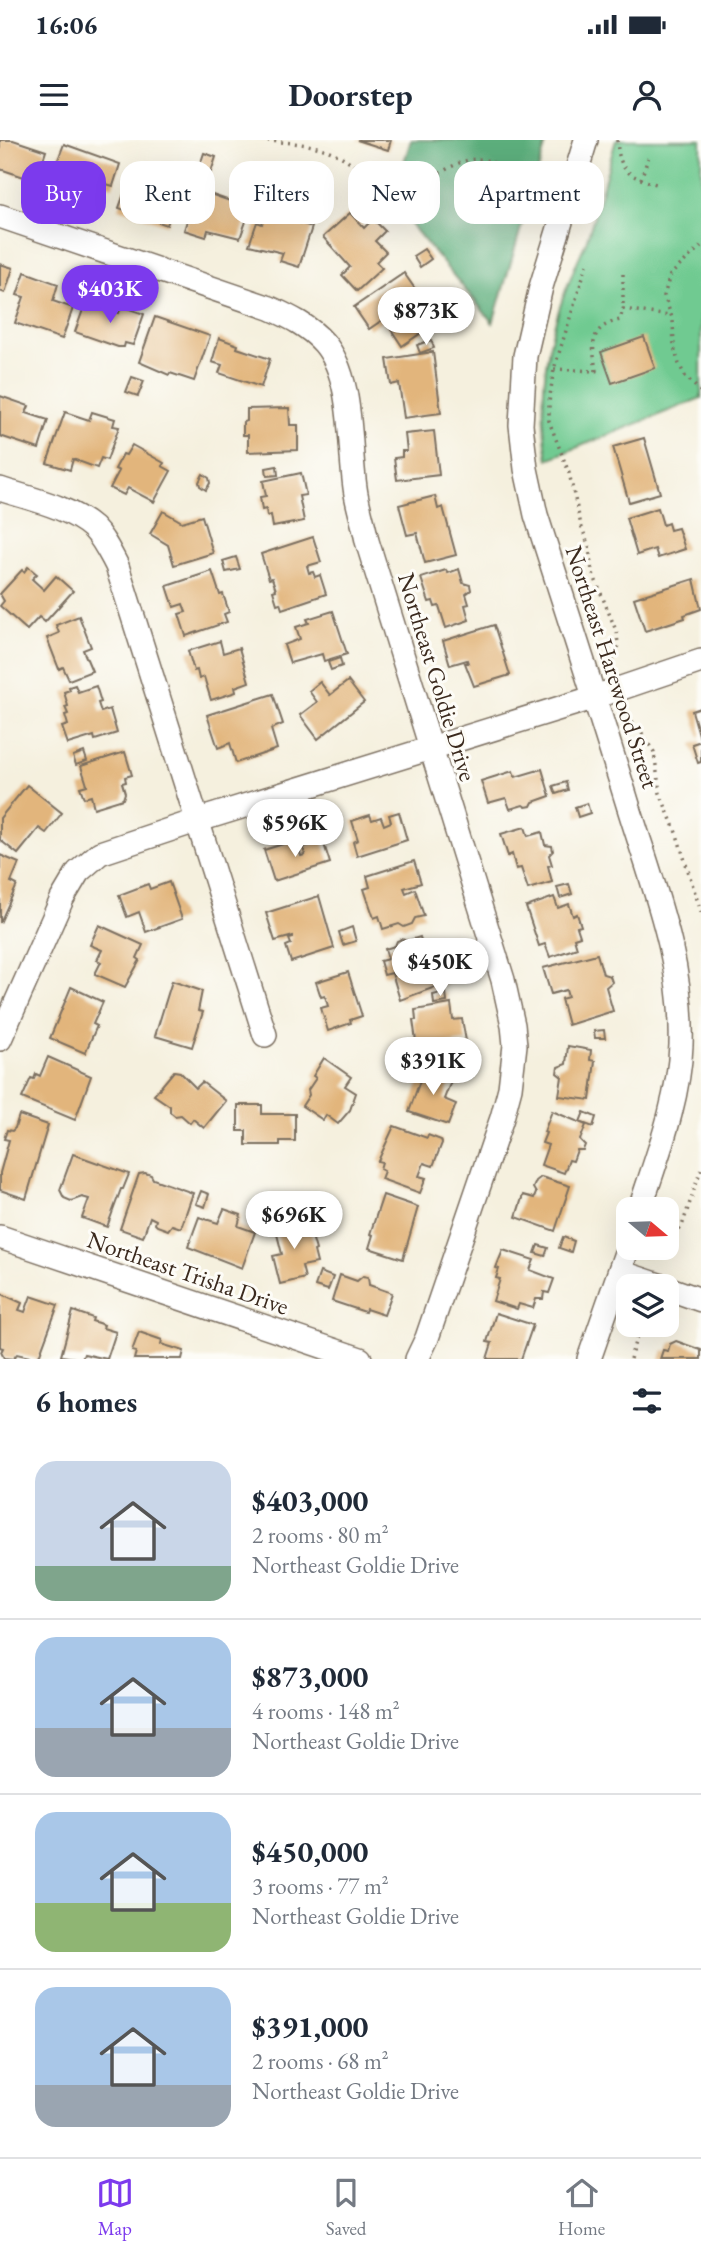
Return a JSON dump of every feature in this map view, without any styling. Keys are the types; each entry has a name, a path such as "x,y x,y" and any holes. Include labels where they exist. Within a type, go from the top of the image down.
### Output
{"street":[{"name":"Northeast Harewood Street","path":"586,140 533,315 523,366 521,425 526,469 536,515 668,936 680,1000 679,1070 664,1134 644,1197"},
{"name":"Northeast Goldie Drive","path":"0,216 270,308 311,330 326,344 344,385 356,493 367,541 503,980 515,1045 510,1088 502,1118 427,1338 417,1359"},
{"path":"0,489 61,509 92,527 105,543 117,566 265,1035"},
{"path":"0,1039 62,899 78,872 100,853 701,661"},
{"name":"Northeast Trisha Drive","path":"0,1237 360,1359"},
{"path":"589,1359 624,1260"},
{"path":"620,1272 626,1274"},
{"path":"679,1292 701,1300"}],"path":[{"path":"260,140 304,141 347,159 377,186 395,190 416,186 454,165"},
{"path":"617,140 620,162 625,170 641,180 656,184"},
{"path":"641,180 648,158"},
{"path":"466,161 487,161"},
{"path":"701,246 667,279 664,296 670,316 674,320 674,347 681,370 701,392"},
{"path":"587,264 554,369 549,421 569,472 577,512 589,547 592,571 617,633 618,645 609,670"},
{"path":"554,369 596,372 593,348 598,332 606,323 620,320 623,309 623,274"},
{"path":"623,309 670,316"},
{"path":"619,708 640,730 654,752 660,793 677,835 701,912"},
{"path":"679,1230 701,1169"},
{"path":"630,1359 636,1337"}],"green space":[{"path":"411,140 547,140 541,161 454,161 454,224 522,224 493,323 410,224 440,224 440,161 404,161"},
{"path":"616,140 701,140 701,398 548,459 543,412 550,344 562,300 592,224 604,224 604,183"}],"building":[{"path":"0,140 13,140 46,151 43,161 21,161 21,176 0,169"},
{"path":"357,140 391,140 388,150"},
{"path":"64,144 120,164 113,186 106,184 106,161 58,161"},
{"path":"204,153 216,157 215,161 201,161"},
{"path":"215,196 229,201 229,224 245,224 240,238 208,230 206,237 184,230 186,224 215,224"},
{"path":"348,215 348,224 360,224 364,228 368,224 378,224 385,231 375,241 386,252 376,262 382,268 357,291 342,275 350,267 323,237"},
{"path":"256,224 302,224 312,227 299,267 280,261 283,253 249,245"},
{"path":"424,249 431,259 420,267 413,256"},
{"path":"0,264 13,268 5,293 0,291"},
{"path":"25,272 58,284 53,301 73,308 62,339 15,323 24,297 17,295"},
{"path":"404,273 431,312 428,314 434,324 402,346 384,319 369,329 354,307"},
{"path":"89,303 119,313 121,306 144,314 133,345 125,343 124,347 118,347 75,332 84,307"},
{"path":"155,317 210,336 194,381 170,373 169,375 139,362"},
{"path":"644,337 655,368 612,383 601,352"},
{"path":"219,338 238,345 237,348 270,359 261,387 219,373 222,365 212,362"},
{"path":"431,340 434,348 420,353 417,345"},
{"path":"433,352 441,413 404,418 399,383 391,385 387,359"},
{"path":"132,377 144,381 138,396 126,392"},
{"path":"0,396 29,406 26,413 48,420 39,449 0,436"},
{"path":"289,408 290,425 298,425 298,450 248,452 248,435 243,435 247,409"},
{"path":"65,412 89,420 92,412 115,419 113,426 119,427 107,460 101,458 97,468 73,459 70,470 47,463"},
{"path":"434,431 439,475 397,480 394,458 402,457 402,451 407,451 405,434"},
{"path":"644,438 660,493 629,502 613,447"},
{"path":"132,445 164,463 162,466 171,471 154,502 128,488 124,495 110,488 119,471 115,469 123,454 126,455"},
{"path":"277,466 278,475 267,476 266,468"},
{"path":"301,473 306,495 299,496 304,521 273,527 271,515 267,516 266,509 262,510 260,497 266,496 263,481"},
{"path":"203,474 209,478 210,483 206,490 199,482"},
{"path":"435,496 438,509 443,507 456,555 425,563 417,533 407,535 399,505"},
{"path":"658,508 663,525 668,523 670,530 678,528 685,549 658,558 655,549 637,555 626,518"},
{"path":"163,511 182,522 202,516 213,553 174,565 168,545 150,534"},
{"path":"313,537 321,562 307,566 309,573 313,572 315,577 320,575 326,594 282,609 280,603 277,604 273,591 276,590 272,578 269,579 261,554"},
{"path":"236,557 240,569 226,572 223,561"},
{"path":"28,567 37,574 32,579 44,590 56,576 73,591 45,622 39,617 27,630 0,606 4,601 0,594"},
{"path":"459,569 463,583 470,585 471,590 466,594 469,604 465,605 469,620 446,628 439,606 435,607 433,601 429,602 421,578"},
{"path":"212,571 229,612 224,614 227,622 186,636 179,614 186,612 183,604 174,607 167,586"},
{"path":"694,579 701,609 684,615 685,618 645,631 634,598"},
{"path":"333,611 347,654 324,661 322,654 290,663 284,645 300,639 296,627 309,623 307,619"},
{"path":"79,616 91,647 83,650 92,671 69,680 63,667 59,669 47,638 59,633 56,625"},
{"path":"494,625 510,675 474,686 465,663 468,663 467,660 450,665 443,641"},
{"path":"220,641 223,653 239,648 249,682 235,687 236,692 211,700 204,677 199,679 197,670 194,671 188,651"},
{"path":"340,658 342,666 331,670 328,662"},
{"path":"348,681 364,702 318,739 300,715 317,702 309,691 320,682 330,695"},
{"path":"75,685 78,692 96,686 101,712 110,709 117,733 95,740 94,736 68,744 62,727 68,725 65,707 68,706 64,692"},
{"path":"273,694 283,724 271,729 277,749 236,763 230,743 218,748 207,715"},
{"path":"701,708 701,738 700,738 692,711"},
{"path":"701,741 701,762 698,763 692,744"},
{"path":"84,752 87,761 76,765 73,756"},
{"path":"125,752 132,775 125,777 126,782 122,783 125,793 123,799 94,808 91,796 84,798 80,787 87,785 81,766"},
{"path":"542,769 550,796 533,802 531,806 523,805 510,809 506,798 488,803 481,781 513,771 515,777"},
{"path":"566,782 568,790 556,794 553,786"},
{"path":"27,785 62,813 46,833 39,828 18,854 0,840 0,818"},
{"path":"587,803 590,813 578,817 575,807"},
{"path":"399,812 407,840 357,856 353,842 358,840 352,821 370,815 372,820 381,817 384,825 391,822 389,815"},
{"path":"525,827 528,836 542,832 545,845 552,846 553,851 549,855 552,865 548,866 552,882 528,889 521,868 516,869 512,854 508,856 501,834"},
{"path":"296,840 301,856 305,855 303,847 323,841 330,863 274,881 264,850"},
{"path":"0,855 19,863 11,882 17,885 0,923"},
{"path":"414,861 421,883 404,888 406,893 415,889 424,916 415,918 412,924 404,927 399,924 383,929 379,916 374,918 364,889 370,887 367,876"},
{"path":"169,882 182,919 146,932 139,912 127,917 119,895 148,884 150,889"},
{"path":"569,884 572,894 560,898 557,887"},
{"path":"319,896 334,948 291,962 286,946 291,944 289,939 293,936 275,941 266,913"},
{"path":"554,897 558,908 569,904 573,916 577,914 581,926 577,927 580,936 574,938 577,948 550,957 545,944 539,946 526,907"},
{"path":"99,925 143,945 137,958 140,960 125,987 95,974 101,962 97,960 102,950 90,945"},
{"path":"352,927 356,941 343,945 339,932"},
{"path":"420,937 426,956 435,953 437,962 445,959 452,981 400,1000 392,973 384,975 380,961 388,959 385,949 395,946 397,941"},
{"path":"597,954 603,974 610,976 612,982 606,987 613,1011 568,1025 561,999 568,997 566,990 551,994 543,968"},
{"path":"348,972 362,1016 328,1031 321,1008 328,1006 325,996 321,997 316,982"},
{"path":"172,981 202,991 198,1011 203,1012 192,1047 155,1036"},
{"path":"71,987 103,1002 93,1024 97,1026 85,1053 50,1038"},
{"path":"446,992 447,1002 434,1004 433,995"},
{"path":"451,1004 453,1020 462,1019 466,1041 417,1048 413,1020 416,1020 415,1010"},
{"path":"604,1030 605,1038 595,1038 594,1031"},
{"path":"568,1046 591,1050 590,1060 595,1061 590,1100 559,1096 562,1077 557,1073 558,1067 566,1064"},
{"path":"48,1057 91,1076 75,1120 22,1098 31,1078 34,1079 36,1074 40,1076"},
{"path":"324,1058 351,1077 345,1086 356,1093 350,1110 338,1124 326,1115 323,1120 302,1106 316,1078 313,1076"},
{"path":"425,1066 453,1076 444,1099 456,1104 448,1125 409,1112"},
{"path":"174,1071 180,1072 196,1088 202,1082 226,1101 204,1128 193,1119 190,1123 181,1115 175,1116 170,1112 170,1106 154,1095"},
{"path":"238,1105 262,1105 262,1114 295,1114 295,1141 280,1141 280,1145 246,1145 246,1131 238,1131"},
{"path":"552,1111 586,1125 580,1140 585,1145 583,1150 577,1150 564,1173 541,1165 548,1145 542,1143 546,1133 544,1132"},
{"path":"584,1112 596,1117 593,1127 580,1122"},
{"path":"19,1115 48,1125 26,1199 0,1190 0,1173 9,1140 4,1139 7,1130 12,1131 15,1128"},
{"path":"394,1126 441,1140 433,1166 424,1163 419,1176 426,1178 420,1193 381,1179 384,1171 380,1169 382,1162 378,1161"},
{"path":"73,1154 129,1174 107,1227 82,1218 89,1199 82,1197 71,1201 64,1198 60,1190"},
{"path":"145,1173 153,1179 193,1193 181,1228 172,1225 168,1230 157,1226 156,1220 150,1217 143,1237 120,1229 139,1174"},
{"path":"541,1177 570,1186 555,1231 516,1217 523,1195 534,1198 536,1193 533,1188"},
{"path":"201,1191 209,1194 205,1207 196,1204"},
{"path":"383,1195 418,1207 403,1259 369,1248 373,1235 370,1234"},
{"path":"224,1209 241,1215 238,1226 255,1232 242,1268 188,1247 199,1217 218,1223"},
{"path":"298,1212 300,1218 285,1221 284,1214"},
{"path":"307,1219 317,1263 302,1266 305,1278 280,1284 273,1256 282,1254 275,1226"},
{"path":"563,1237 574,1241 571,1252 559,1248"},
{"path":"538,1245 548,1248 545,1256 535,1253"},
{"path":"503,1250 534,1260 530,1270 554,1279 549,1293 544,1292 543,1299 536,1299 533,1308 519,1304 517,1309 493,1301 500,1279 496,1278 499,1269 496,1268"},
{"path":"320,1272 333,1277 328,1290 315,1286"},
{"path":"340,1275 357,1281 363,1276 368,1277 369,1285 392,1293 384,1315 332,1301"},
{"path":"0,1293 22,1303 19,1310 25,1312 31,1296 58,1305 38,1359 17,1354 13,1359 4,1358 1,1352 3,1348 0,1347"},
{"path":"73,1311 93,1318 92,1321 104,1325 103,1328 116,1332 107,1359 84,1354 82,1359 61,1356"},
{"path":"496,1313 533,1325 521,1359 487,1359 492,1343 487,1342"},
{"path":"139,1332 162,1340 161,1344 184,1351 182,1359 134,1359 136,1352 132,1351"},
{"path":"676,1341 701,1350 701,1359 660,1359 663,1350 668,1351 670,1344"}]}
